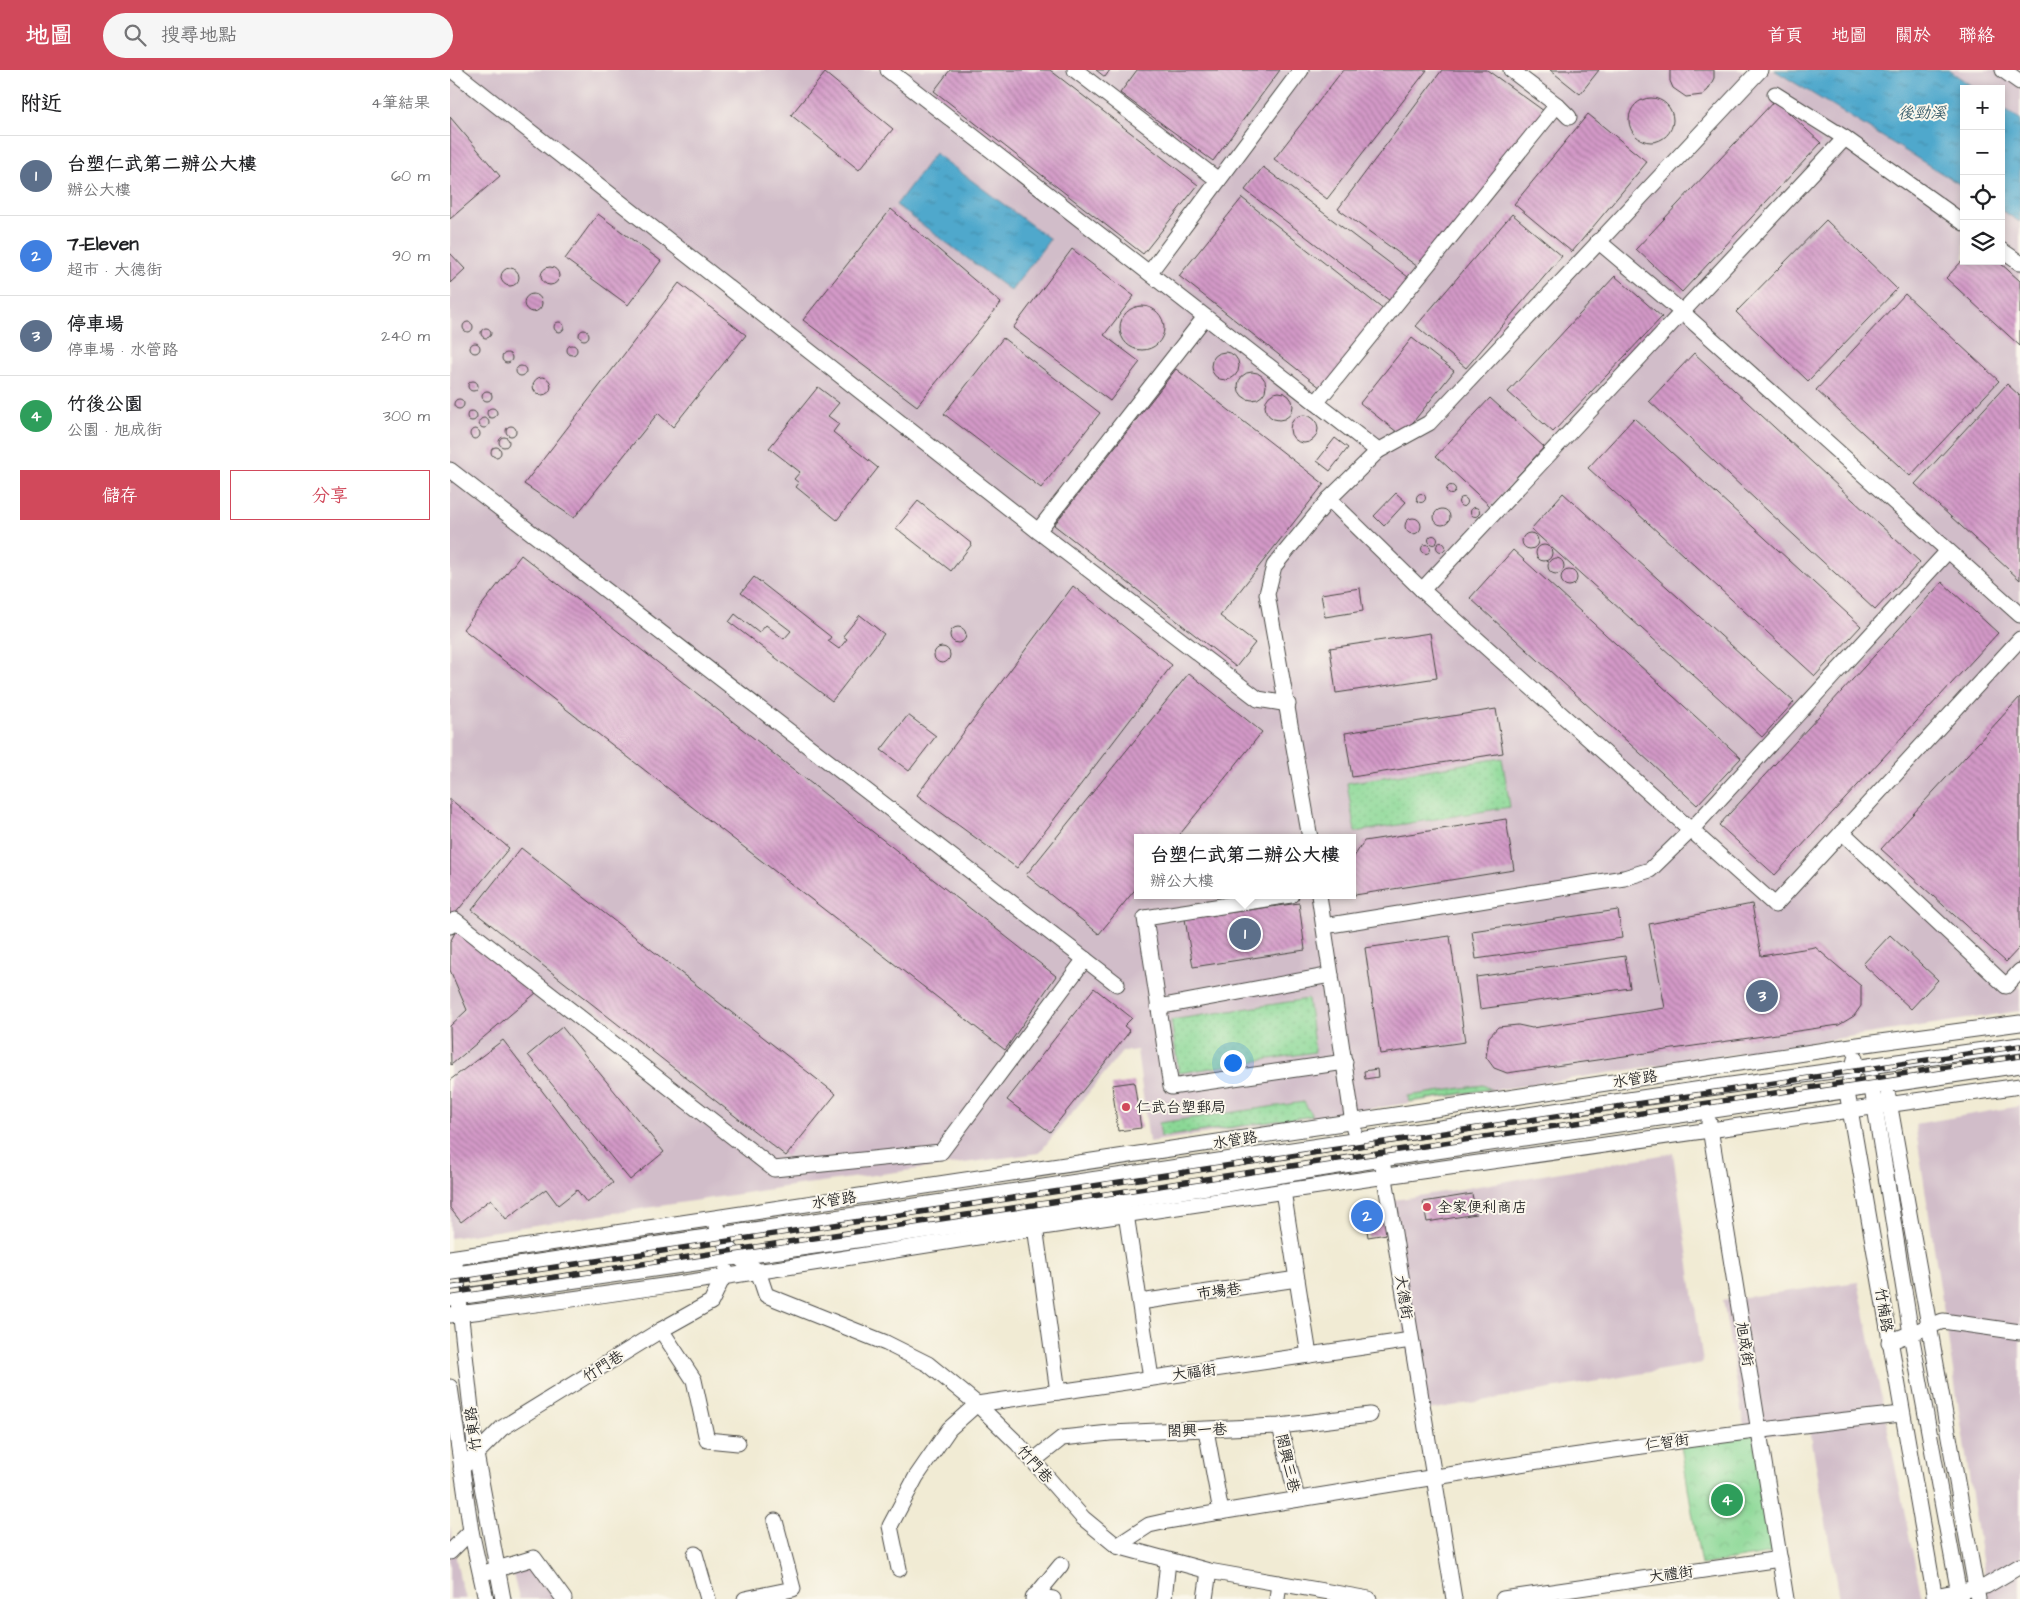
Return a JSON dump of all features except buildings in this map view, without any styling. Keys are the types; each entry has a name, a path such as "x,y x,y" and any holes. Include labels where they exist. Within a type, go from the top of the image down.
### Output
{"street":[{"path":"452,70 1038,531 1258,699 1288,704"},
{"path":"1075,70 1218,180"},
{"path":"1150,272 1301,70"},
{"path":"1511,70 1557,105 1569,117"},
{"path":"1309,834 1268,594 1274,566 1329,499 1378,451 1429,423 1760,70"},
{"path":"2003,70 2020,82"},
{"path":"894,72 1378,451"},
{"path":"1775,94 1845,138 1960,220"},
{"path":"1316,404 1557,105"},
{"path":"1422,590 1845,138"},
{"path":"1598,241 1682,312 2020,615"},
{"path":"2005,253 2020,263"},
{"path":"1038,531 1205,317"},
{"path":"450,470 1117,984"},
{"path":"1329,499 1422,590 1775,905 2020,640"},
{"path":"1324,926 1624,878 1650,870 1691,830 1948,551"},
{"path":"1842,832 2006,986 2020,971"},
{"path":"1265,899 1144,918 1171,1087 1345,1062"},
{"path":"1320,899 1345,1062 1355,1141"},
{"path":"450,926 455,920 774,1169 942,1152 1085,959"},
{"path":"1158,1007 1331,975"},
{"name":"水管路","path":"452,1257 1858,1045 2020,1023"},
{"name":"竹楠路","path":"1858,1045 1879,1087 1929,1326 1977,1594"},
{"name":"竹楠路","path":"1858,1045 1847,1092 1852,1110 1901,1414 1935,1598"},
{"name":"水管路","path":"453,1275 719,1233 1379,1138 1702,1089 2020,1045"},
{"path":"455,1314 758,1270 1382,1159 2020,1065"},
{"path":"454,1298 736,1258 1034,1221 1126,1214 1384,1176 1710,1132 2020,1086"},
{"name":"旭成街","path":"1702,1089 1786,1599"},
{"name":"竹楠路","path":"1883,1106 1911,1334 1960,1595"},
{"name":"大德街","path":"1376,1118 1454,1599"},
{"path":"1283,1191 1309,1355"},
{"path":"1126,1214 1151,1378"},
{"path":"714,1218 719,1233 736,1258 758,1270"},
{"path":"1034,1221 1058,1392"},
{"name":"竹東路","path":"452,1257 455,1314 476,1454 496,1570 503,1599"},
{"name":"竹門巷","path":"461,1469 502,1428 661,1330 711,1302 722,1276 736,1258"},
{"name":"竹門巷","path":"758,1270 766,1295 886,1343 928,1364 977,1404 1033,1461 1084,1518 1117,1546 1209,1571 1369,1599"},
{"name":"市場巷","path":"1140,1302 1297,1279"},
{"path":"1889,1342 1943,1321 2020,1332"},
{"path":"661,1330 694,1380 707,1440 738,1443"},
{"name":"大福街","path":"977,1404 1411,1340"},
{"name":"竹東路","path":"450,1387 471,1531 479,1575 486,1599"},
{"path":"899,1569 890,1526 916,1477 949,1430 977,1404"},
{"name":"仁智街","path":"1433,1476 1758,1429 1901,1414"},
{"name":"閤興一巷","path":"1033,1461 1062,1438 1110,1433 1280,1426 1370,1415"},
{"name":"閤興三巷","path":"1280,1426 1297,1499"},
{"path":"1206,1430 1222,1512"},
{"path":"1117,1546 1149,1525 1433,1476"},
{"path":"746,1599 794,1589 775,1521"},
{"path":"450,1552 471,1531"},
{"path":"695,1554 708,1599"},
{"path":"479,1575 534,1558 564,1599"},
{"name":"大禮街","path":"1503,1599 1780,1559"},
{"path":"1164,1599 1168,1561"},
{"path":"1034,1597 1061,1565"},
{"path":"1935,1598 1977,1594 1986,1586 2020,1566"},
{"path":"1205,1599 1209,1571"},
{"path":"1278,1599 1279,1582"},
{"path":"1034,1597 1053,1599"}],"shaded area":[{"path":"450,70 2020,70 2020,1011 1149,1142 1137,1050 1122,1052 1039,1153 784,1187 450,1238"},
{"path":"2020,1106 2020,1599 1988,1599 1915,1124"},
{"path":"1673,1153 1703,1363 1417,1412 1383,1202"},
{"path":"1858,1282 1922,1599 1839,1599 1810,1430 1746,1438 1723,1300"},
{"path":"450,1525 461,1585 467,1599 450,1599"},
{"path":"510,1562 530,1566 561,1599 519,1599"}],"green space":[{"path":"1502,758 1510,807 1355,832 1347,783"},
{"path":"1308,999 1315,1052 1179,1073 1171,1020"},
{"path":"1483,1085 1491,1089 1409,1102 1408,1096"},
{"path":"1304,1102 1312,1116 1161,1137 1159,1123"},
{"path":"1754,1434 1773,1553 1701,1565 1681,1446"}],"water":[{"name":"後勁溪","path":"1774,70 1949,70 1970,85 1960,85 1960,185"},
{"path":"2005,110 2020,120 2020,222 2005,213"},
{"path":"935,153 1050,239 1011,291 896,205"}],"railway":[{"path":"450,1283 2020,1046"},
{"path":"450,1293 2020,1056"}],"place":[{"name":"台塑仁武第二辦公大樓","path":"1245,934"},
{"name":"停車場","path":"1762,996"},
{"name":"仁武台塑郵局","path":"1126,1107"},
{"name":"全家便利商店","path":"1427,1207"},
{"name":"7-Eleven","path":"1367,1216"},
{"name":"竹後公園","path":"1727,1500"}]}
